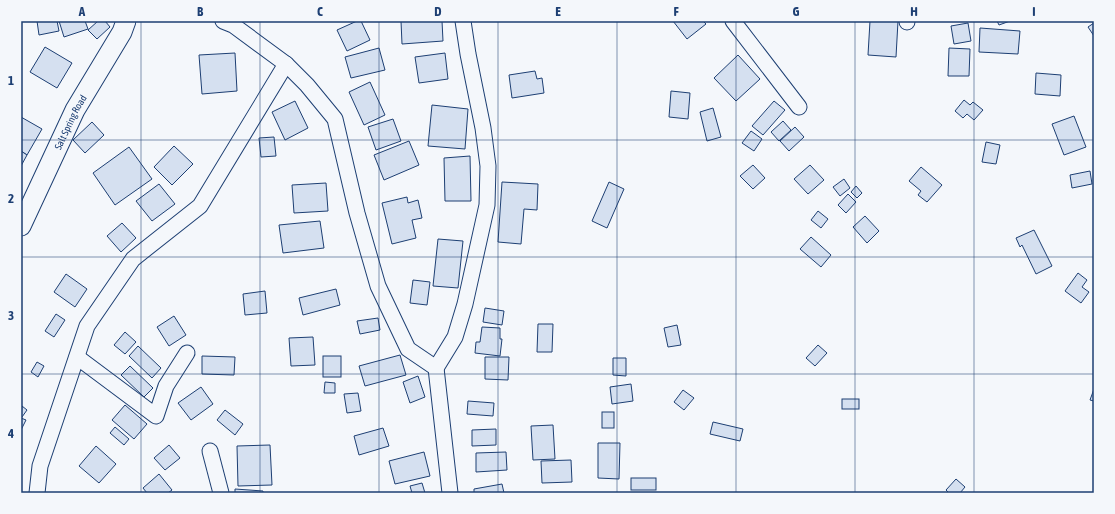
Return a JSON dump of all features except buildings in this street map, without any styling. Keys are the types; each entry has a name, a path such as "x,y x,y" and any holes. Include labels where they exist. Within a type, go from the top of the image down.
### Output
{"street":[{"name":"Salt Spring Road","path":"21,226 75,110 122,32 126,21"},
{"path":"223,21 234,25 286,64 307,85 335,119 357,213 378,286 408,349 436,368"},
{"path":"450,493 436,368 455,337 487,205 488,166 483,128 463,21"},
{"path":"733,21 799,107"},
{"path":"37,493 40,466 88,326 133,259 200,206 286,64"},
{"path":"77,357 156,416 166,386 187,354"},
{"path":"210,451 221,493"}]}
